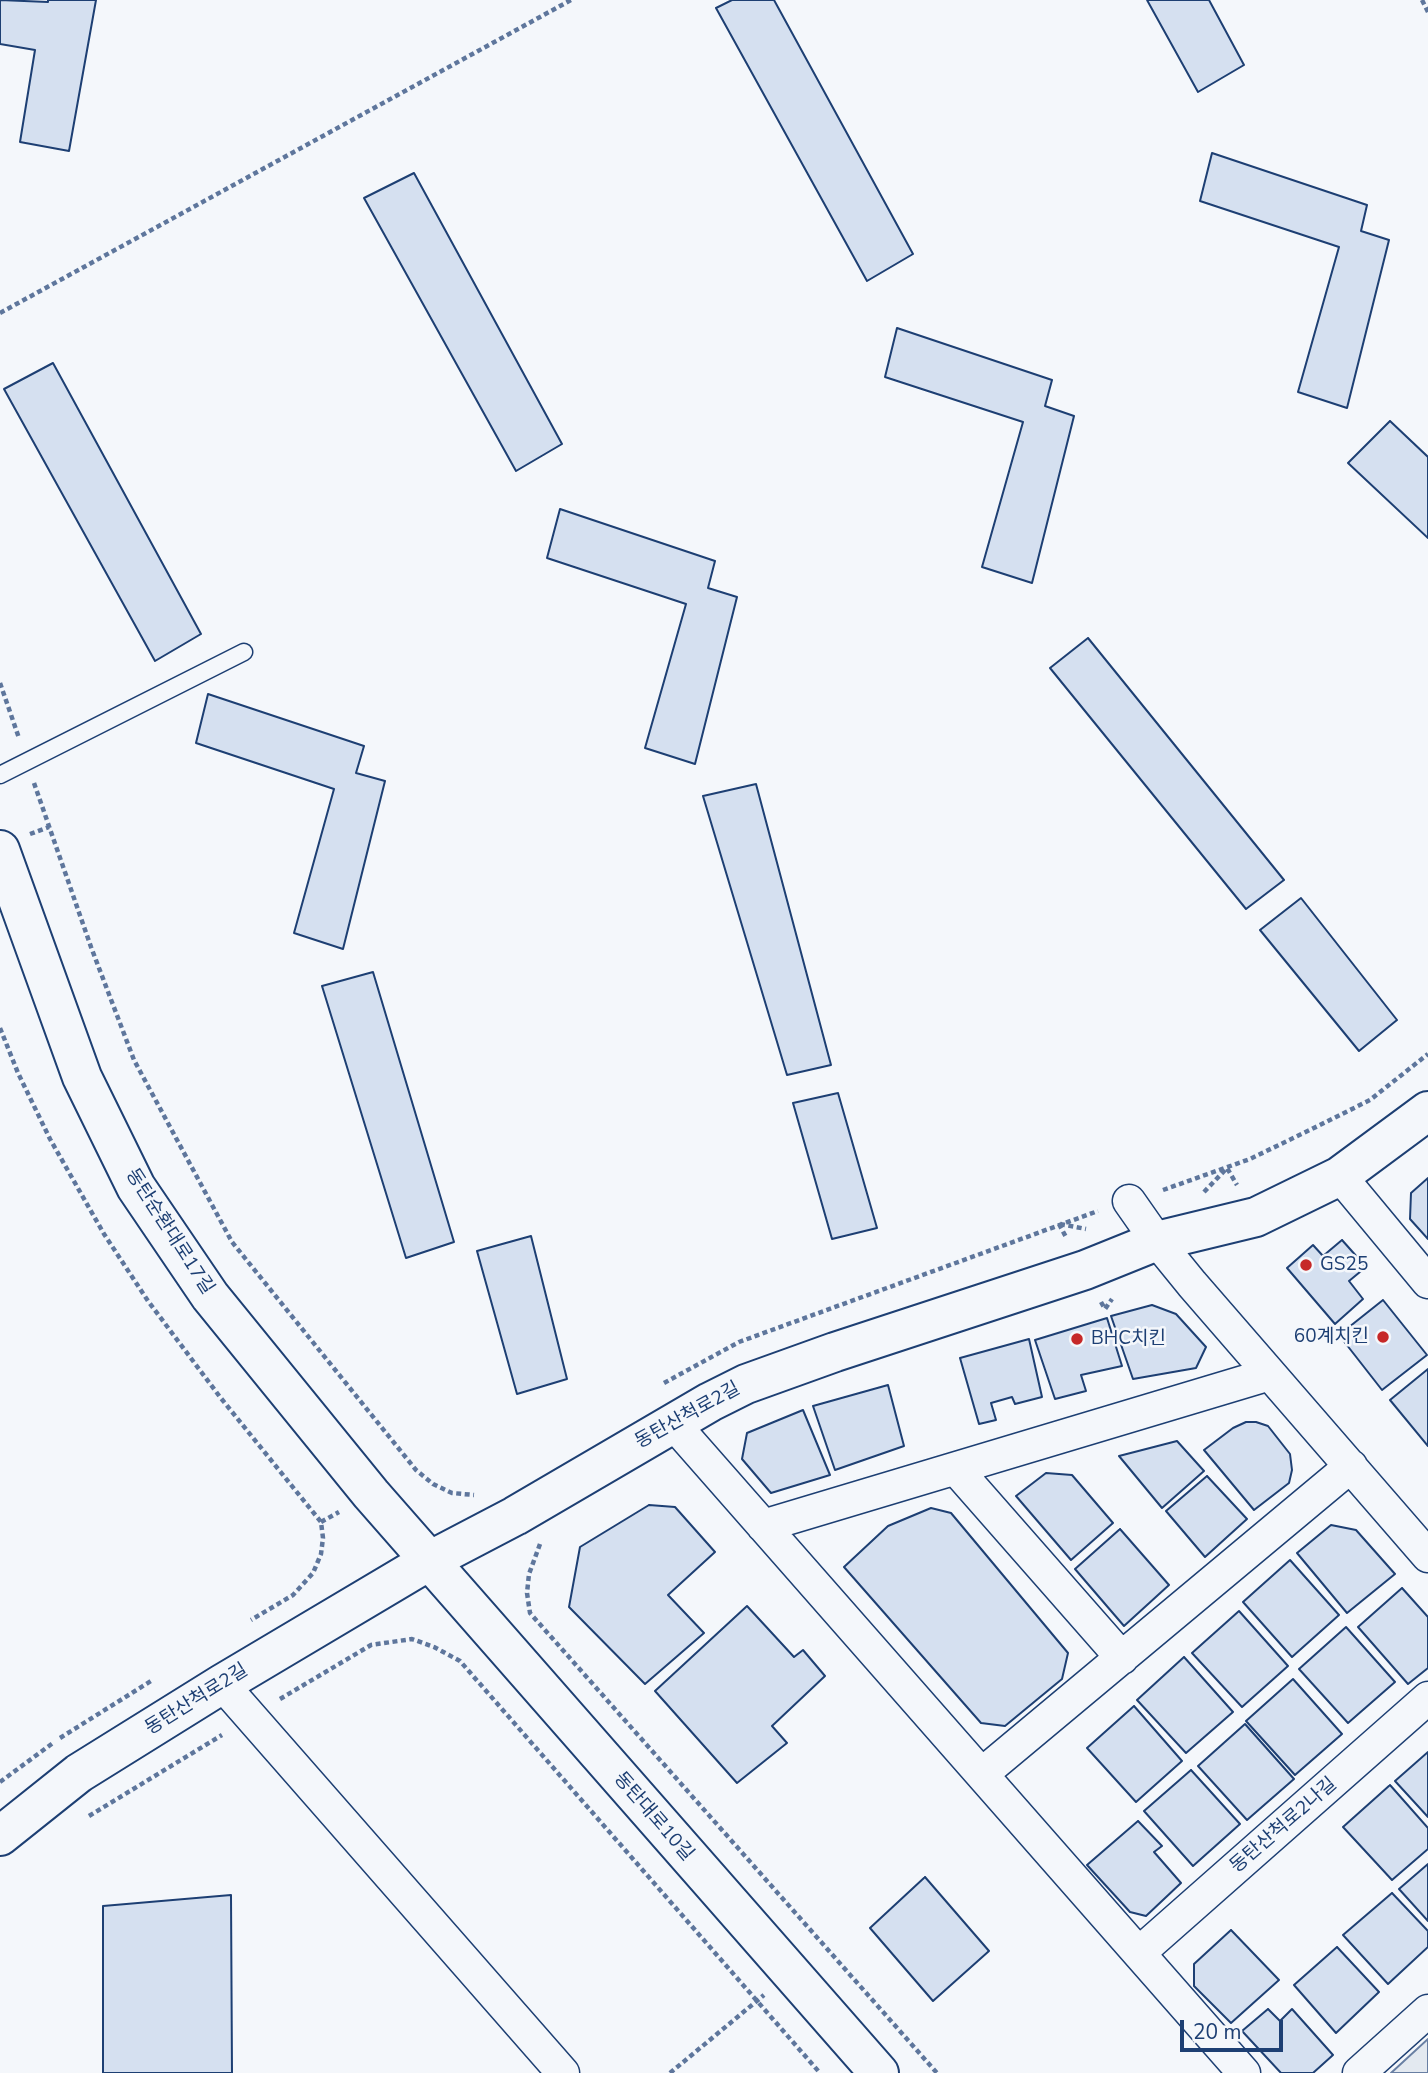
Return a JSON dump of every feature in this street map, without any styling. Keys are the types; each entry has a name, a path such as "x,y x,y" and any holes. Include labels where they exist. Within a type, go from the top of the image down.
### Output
{"street":[{"name":"동탄순환대로17길","path":"0,850 82,1077 136,1187 210,1296 429,1561"},
{"name":"동탄산척로2길","path":"0,1836 79,1773 222,1684 429,1561 515,1516 672,1422 746,1384 1085,1270 1157,1241 1256,1217 1340,1176 1428,1111"},
{"path":"1340,1176 1428,1282"},
{"path":"1129,1201 1157,1241 1428,1556"},
{"path":"763,1526 1270,1374"},
{"path":"672,1422 1244,2073"},
{"path":"982,1774 1350,1466"},
{"path":"956,1469 1122,1657"},
{"name":"동탄대로10길","path":"429,1561 879,2073"},
{"path":"222,1684 563,2073"},
{"name":"동탄산척로2나길","path":"1139,1953 1428,1698"},
{"path":"1359,2073 1428,2011"}],"lane":[{"path":"0,775 244,652"}],"path":[{"path":"0,313 571,0"},
{"path":"1422,0 1428,12"},
{"path":"0,683 91,947 134,1060 232,1242 416,1470"},
{"path":"0,1028 50,1139 104,1234 148,1301 220,1397 321,1522 322,1546 313,1573"},
{"path":"1129,1201 1250,1159 1318,1126 1370,1100 1428,1054"},
{"path":"541,1545 529,1574 527,1593 530,1612 937,2073"},
{"path":"88,1816 371,1645 412,1639 460,1661 820,2073"},
{"path":"670,2073 757,2001"}],"shaded area":[{"path":"1428,2039 1428,2073 1391,2073"}],"building":[{"path":"0,0 96,0 69,151 20,142 35,50 0,44"},
{"path":"732,0 774,0 913,254 867,281 716,8"},
{"path":"1147,0 1209,0 1244,65 1198,92"},
{"path":"1212,153 1367,205 1361,231 1389,240 1347,408 1298,392 1339,247 1200,201"},
{"path":"414,173 562,444 516,471 364,198"},
{"path":"897,328 1052,380 1045,406 1074,416 1032,583 982,567 1023,422 885,377"},
{"path":"53,363 201,634 155,661 4,389"},
{"path":"1390,421 1428,457 1428,538 1348,463"},
{"path":"560,509 715,561 708,588 737,597 695,764 645,748 686,604 547,558"},
{"path":"1088,638 1284,880 1246,909 1050,668"},
{"path":"208,694 364,746 356,773 385,781 343,949 294,933 334,789 196,743"},
{"path":"756,784 831,1065 787,1075 703,796"},
{"path":"1301,898 1397,1020 1359,1051 1260,930"},
{"path":"373,972 454,1242 406,1258 322,986"},
{"path":"838,1093 877,1228 832,1239 793,1103"},
{"path":"1428,1178 1428,1239 1410,1219 1411,1193"},
{"path":"531,1236 567,1379 517,1394 477,1251"},
{"path":"1342,1240 1366,1267 1349,1281 1363,1299 1335,1324 1287,1268 1313,1245 1323,1256"},
{"path":"1383,1300 1427,1355 1382,1390 1339,1335"},
{"path":"1152,1305 1176,1314 1206,1347 1196,1368 1133,1379 1111,1316"},
{"path":"1107,1318 1122,1366 1081,1375 1086,1391 1055,1399 1035,1340"},
{"path":"1029,1339 1042,1397 1015,1404 1012,1397 991,1403 996,1420 979,1424 960,1358"},
{"path":"1428,1369 1428,1446 1390,1400"},
{"path":"888,1385 904,1446 835,1470 813,1406"},
{"path":"803,1410 830,1475 771,1493 742,1459 747,1433"},
{"path":"1246,1422 1268,1426 1290,1454 1292,1470 1289,1483 1254,1510 1204,1450 1233,1428"},
{"path":"1177,1441 1204,1471 1162,1508 1119,1456"},
{"path":"1046,1473 1072,1475 1113,1523 1071,1560 1016,1496"},
{"path":"1207,1476 1247,1519 1205,1557 1166,1511"},
{"path":"649,1505 675,1507 715,1552 668,1595 704,1633 645,1684 569,1607 580,1547"},
{"path":"931,1508 951,1513 1068,1653 1062,1679 1005,1726 981,1723 844,1567 888,1526"},
{"path":"1331,1525 1356,1530 1395,1574 1347,1613 1297,1553"},
{"path":"1120,1529 1169,1585 1124,1626 1075,1569"},
{"path":"1290,1560 1339,1615 1292,1657 1243,1602"},
{"path":"1402,1588 1428,1617 1428,1668 1408,1684 1358,1627"},
{"path":"747,1606 794,1657 803,1650 825,1676 772,1726 787,1743 737,1783 655,1691"},
{"path":"1239,1611 1288,1666 1242,1707 1192,1653"},
{"path":"1346,1627 1395,1682 1348,1723 1299,1669"},
{"path":"1184,1657 1233,1712 1186,1753 1137,1700"},
{"path":"1293,1679 1342,1734 1295,1775 1246,1721"},
{"path":"1134,1706 1182,1761 1136,1802 1087,1748"},
{"path":"1245,1724 1294,1779 1247,1820 1198,1766"},
{"path":"1428,1752 1428,1817 1395,1781"},
{"path":"1191,1770 1240,1824 1193,1866 1144,1811"},
{"path":"1390,1785 1428,1828 1428,1849 1392,1880 1343,1827"},
{"path":"1138,1821 1162,1846 1154,1852 1181,1883 1146,1916 1130,1912 1087,1865"},
{"path":"1428,1864 1428,1921 1399,1889"},
{"path":"925,1877 989,1951 933,2001 870,1928"},
{"path":"1392,1893 1428,1931 1428,1947 1388,1984 1343,1935"},
{"path":"231,1895 232,2073 103,2073 103,1906"},
{"path":"1231,1930 1279,1980 1231,2023 1194,1986 1194,1964"},
{"path":"1337,1947 1379,1992 1336,2033 1294,1985"},
{"path":"1268,2009 1280,2021 1292,2009 1333,2055 1313,2073 1281,2073 1242,2031"}],"place":[{"name":"GS25","path":"1306,1265"},
{"name":"60계치킨","path":"1383,1337"},
{"name":"BHC치킨","path":"1077,1339"}]}
